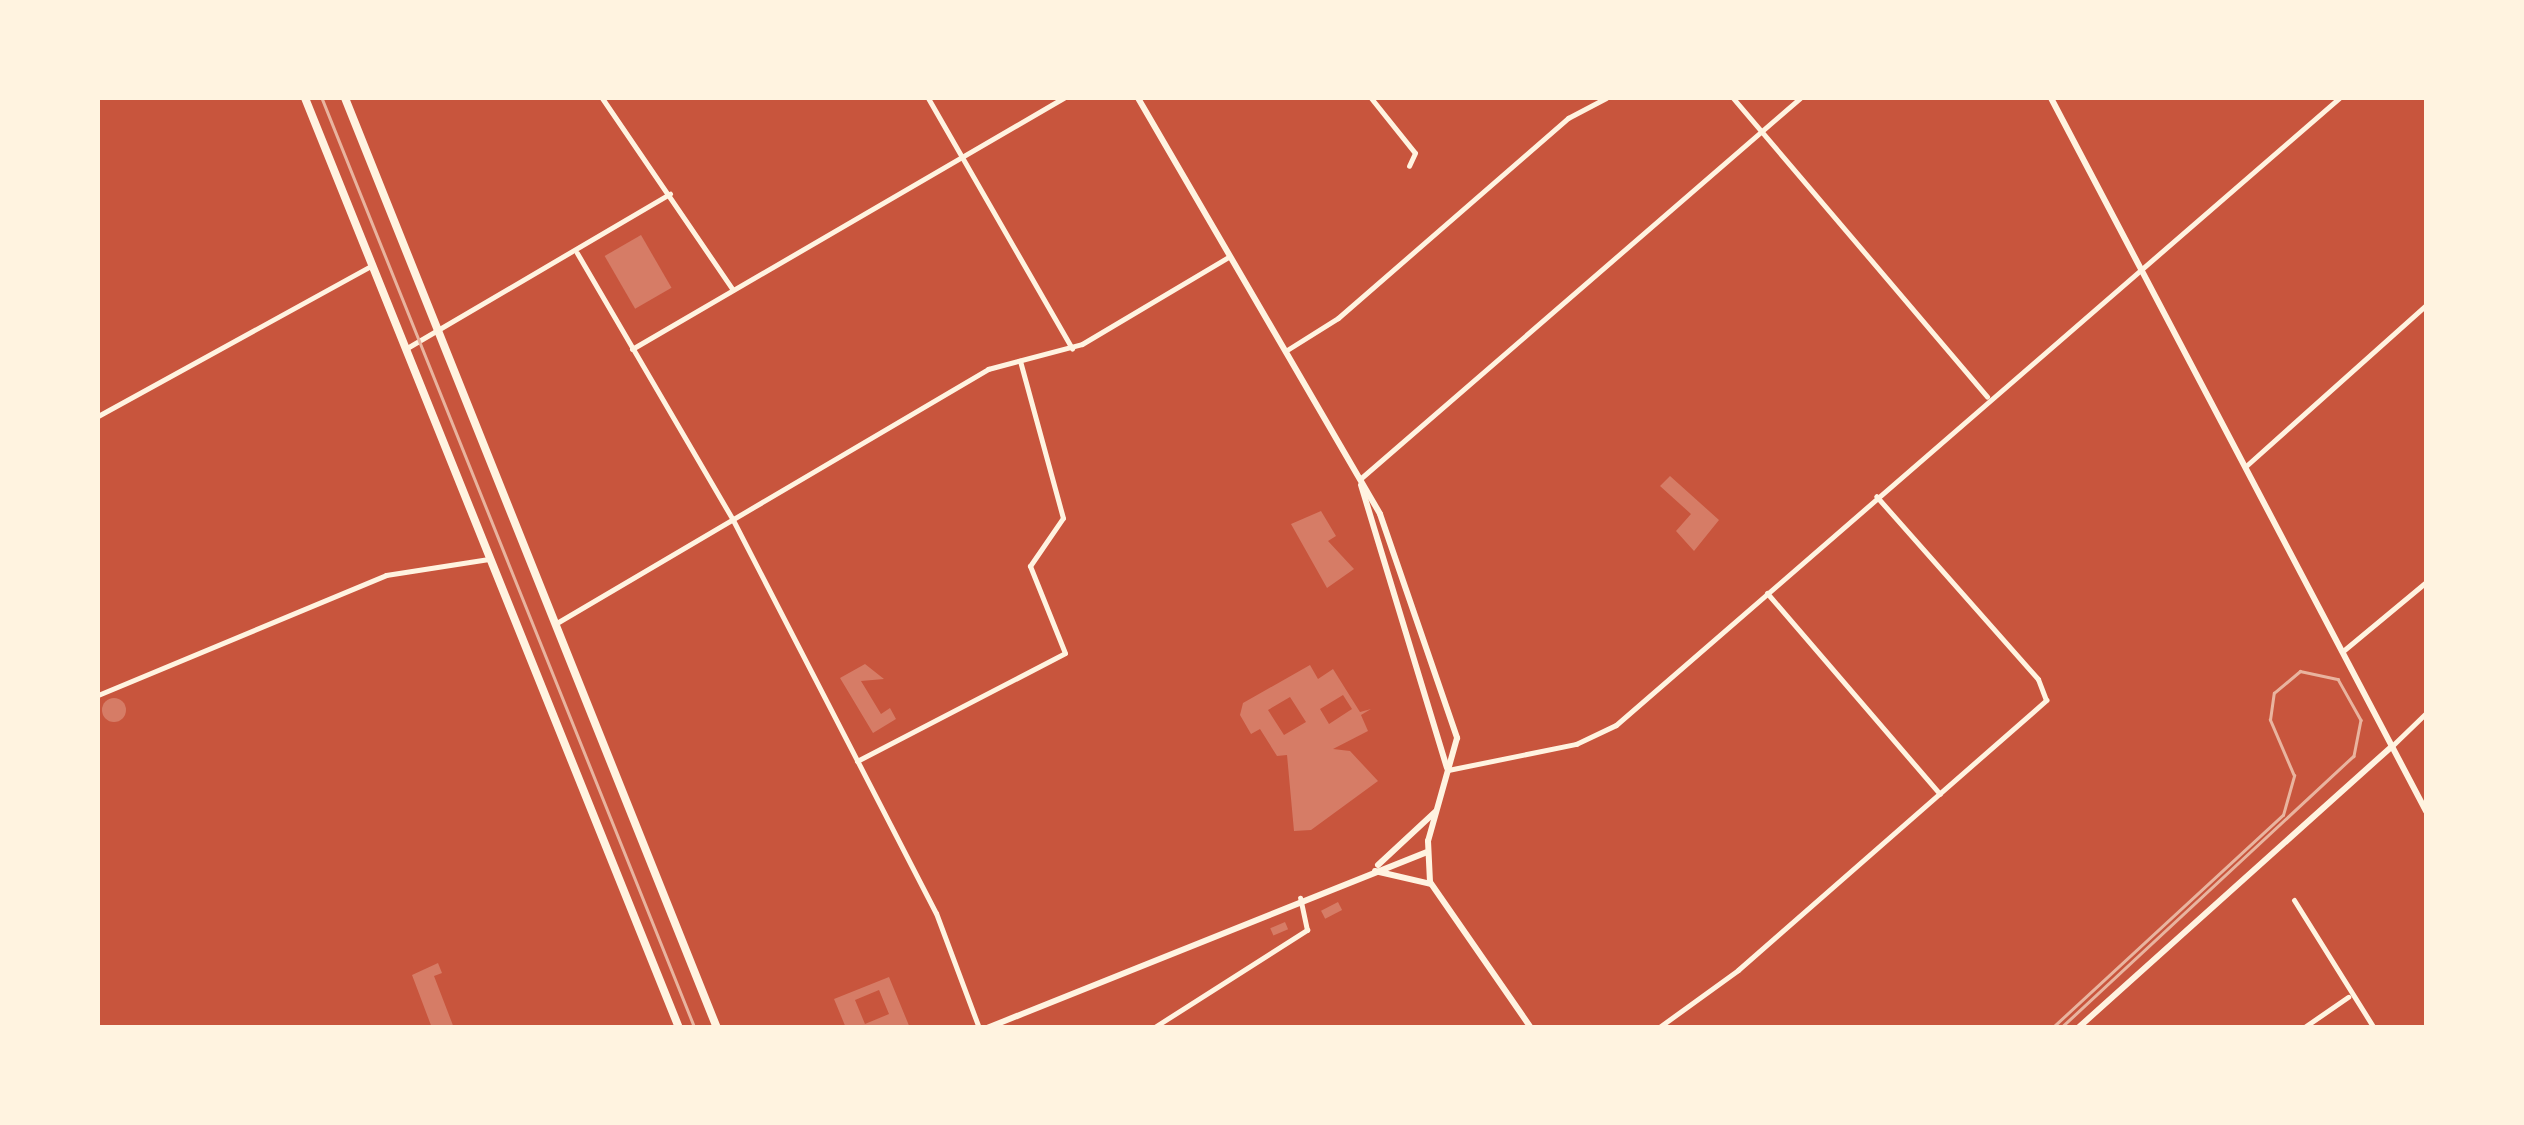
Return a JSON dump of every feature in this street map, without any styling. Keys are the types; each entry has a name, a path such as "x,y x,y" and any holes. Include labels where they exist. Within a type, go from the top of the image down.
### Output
{"main road":[{"path":"305,98 680,1028"},
{"path":"345,98 717,1028"}],"street":[{"path":"602,98 733,290"},
{"path":"928,98 1072,348"},
{"path":"632,349 1064,98"},
{"path":"1138,98 1360,479 1452,713 1457,751 1448,770 1426,852 1431,884 1530,1028"},
{"path":"1371,98 1415,153 1409,166"},
{"path":"1287,350 1366,295 1568,118 1606,98"},
{"path":"1733,98 1758,136 1988,396"},
{"path":"1360,479 1800,98"},
{"path":"2052,98 2426,811"},
{"path":"1448,770 1602,734 1988,396 2339,98"},
{"path":"407,348 439,335 670,194"},
{"path":"577,253 733,520 936,913 979,1028"},
{"path":"555,624 988,370 1072,348 1232,255"},
{"path":"98,416 373,264"},
{"path":"2246,466 2426,305"},
{"path":"857,761 1066,653 1030,570 1063,518 1020,361"},
{"path":"1360,479 1448,770"},
{"path":"1658,1028 2042,705 2038,679 1876,496"},
{"path":"98,695 386,575 491,558"},
{"path":"2343,651 2426,582"},
{"path":"1767,593 1940,794"},
{"path":"2078,1028 2426,713"},
{"path":"1369,871 1436,810"},
{"path":"987,1028 1300,898 1426,852"},
{"path":"1369,871 1431,884"},
{"path":"1153,1028 1307,930 1300,898"},
{"path":"2294,900 2348,997 2374,1028"},
{"path":"2303,1028 2348,997"}],"building":[{"path":"641,235 672,288 635,309 605,256"},
{"path":"1670,476 1719,520 1694,551 1676,531 1691,514 1660,486"},
{"path":"1321,511 1336,536 1328,541 1354,569 1327,588 1291,524"},
{"path":"865,664 884,679 861,681 881,714 890,708 896,719 873,733 840,678"},
{"path":"1310,665 1318,679 1333,669 1360,712 1371,709 1361,715 1368,731 1333,749 1350,751 1378,781 1311,830 1294,831 1287,755 1277,756 1260,729 1251,734 1240,715 1243,703","holes":["1343,695 1352,709 1329,724 1320,709","1290,697 1306,722 1284,735 1268,710"]},
{"path":"114,698 126,710 114,722 102,710"},
{"path":"1338,902 1342,910 1325,919 1321,911"},
{"path":"1285,922 1288,929 1273,936 1270,928"},
{"path":"438,963 442,973 434,976 454,1028 432,1028 412,975"},
{"path":"889,977 910,1028 846,1028 834,999","holes":["879,990 889,1014 865,1024 855,1000"]}],"tram line":[{"path":"322,98 695,1028"},
{"path":"2052,1028 2283,815 2294,776 2270,720 2274,693 2300,671 2338,679 2361,720 2354,756 2061,1028"}]}
